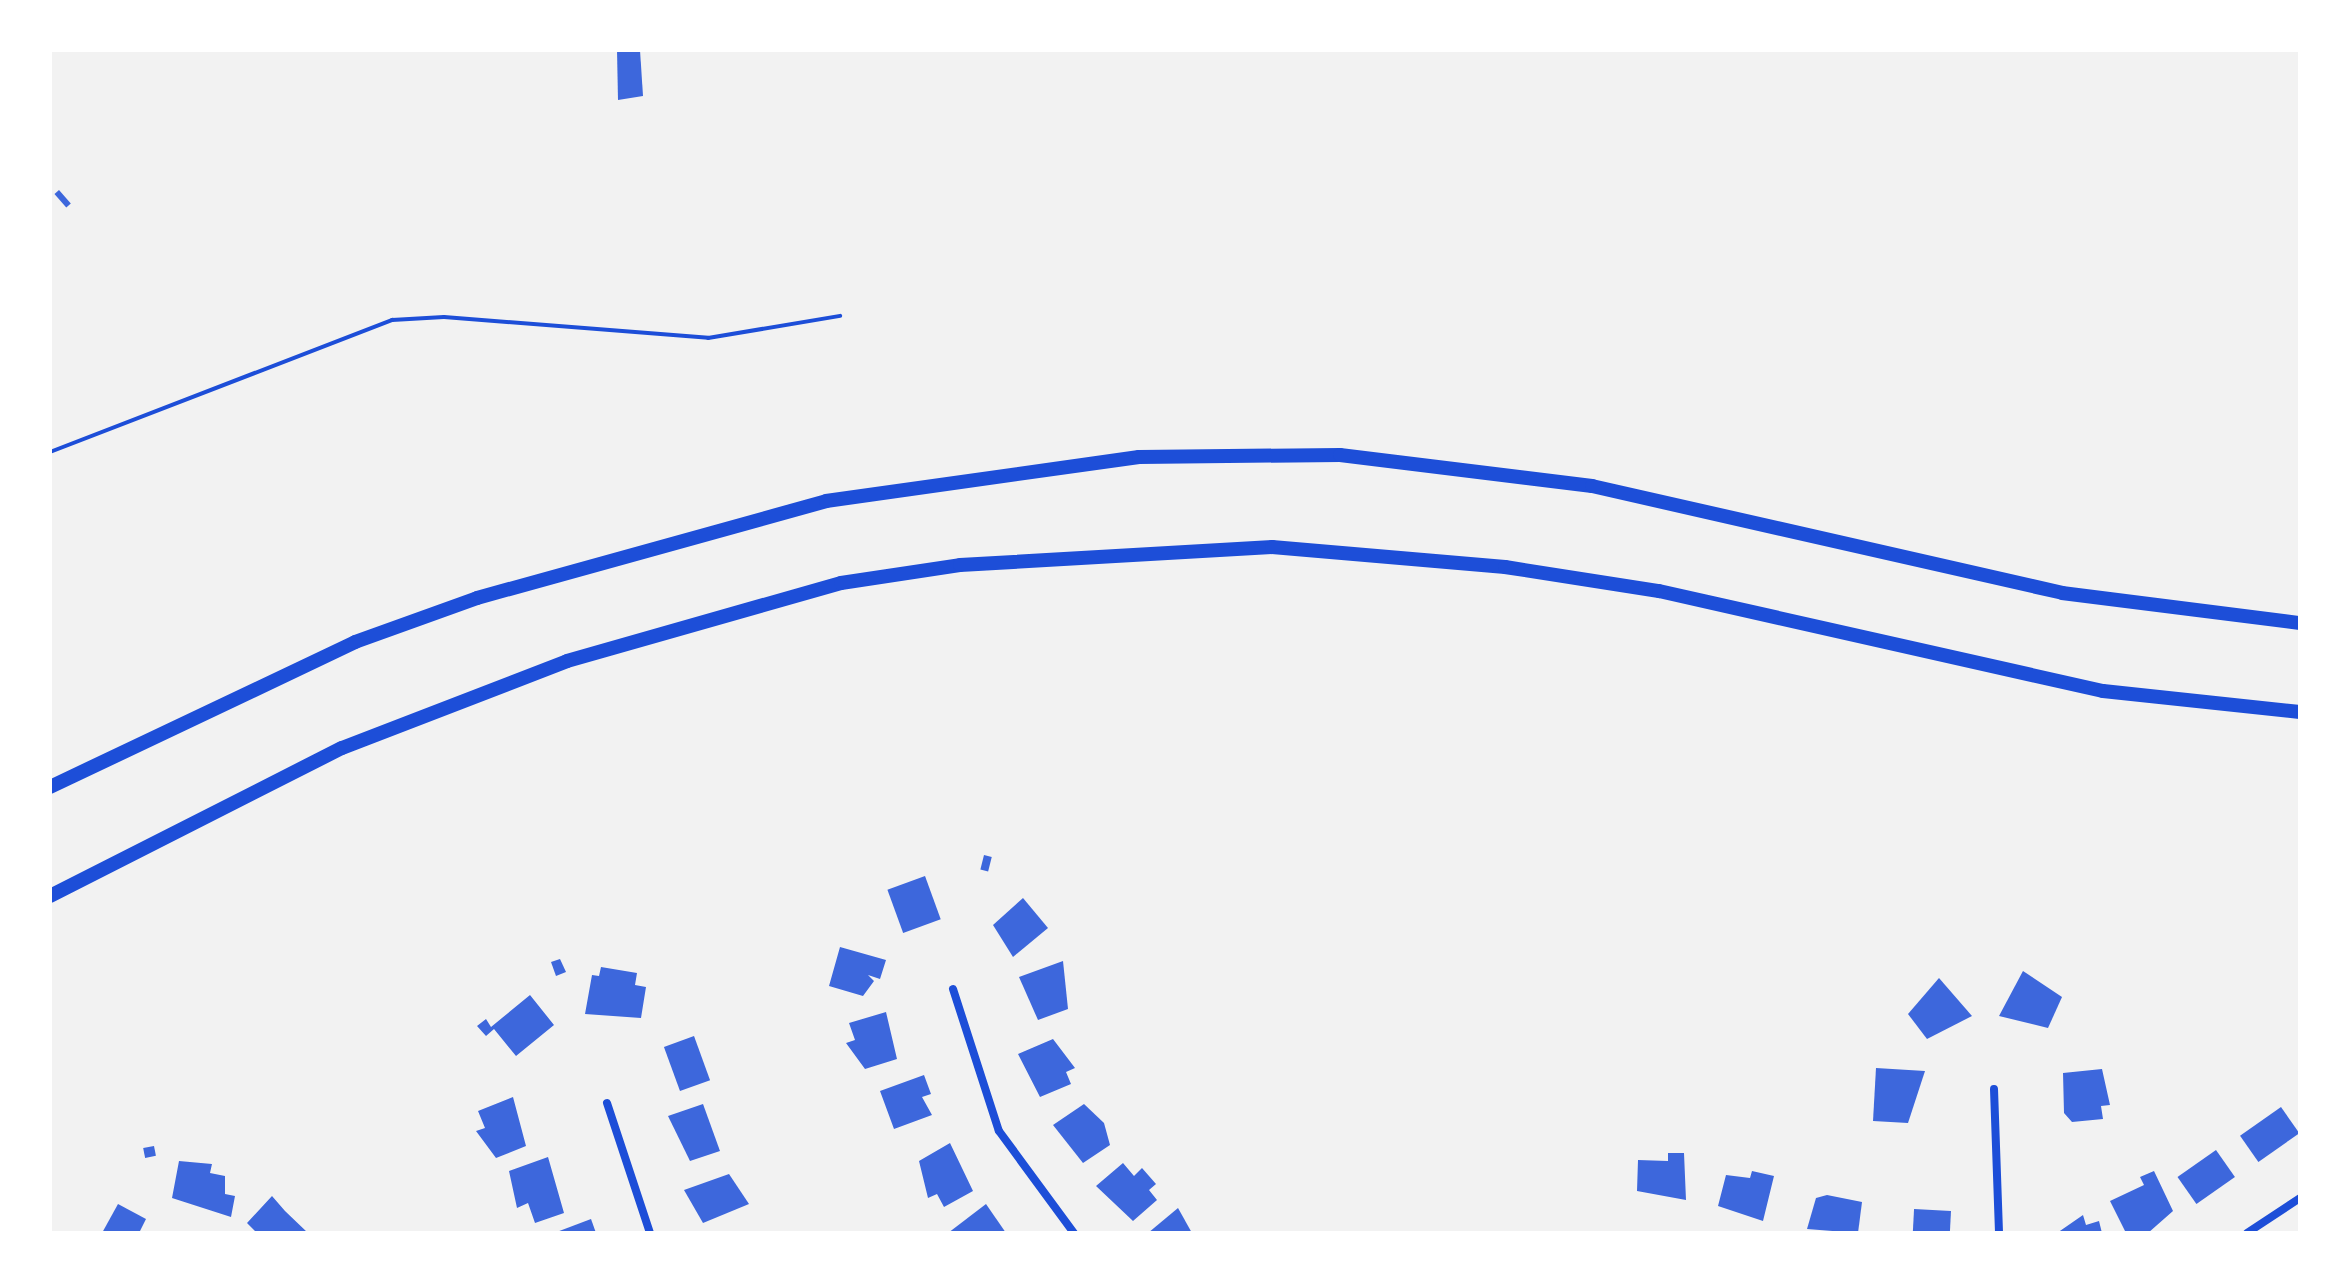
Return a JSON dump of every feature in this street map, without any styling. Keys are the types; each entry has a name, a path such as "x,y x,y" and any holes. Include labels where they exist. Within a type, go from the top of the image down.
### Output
{"highway":[{"path":"50,787 355,642 506,589 826,501 1139,457 1340,455 1592,486 2062,593 2300,623"},
{"path":"50,896 342,748 513,680 653,632 841,583 960,565 1272,547 1505,567 1659,591 2103,691 2300,712"}],"street":[{"path":"953,989 999,1131 1074,1233"},
{"path":"1994,1089 1999,1233"},
{"path":"607,1103 650,1233"},
{"path":"2247,1233 2300,1198"}],"lane":[{"path":"50,452 392,320 444,317 708,338 840,316"}],"building":[{"path":"617,50 640,50 643,96 618,100"},
{"path":"59,190 71,204 66,208 54,194"},
{"path":"984,855 992,857 988,871 980,870"},
{"path":"925,876 941,919 903,933 887,890"},
{"path":"1023,898 1048,928 1013,957 993,925"},
{"path":"840,947 886,960 880,979 868,975 874,981 863,996 829,986"},
{"path":"560,959 566,972 556,976 551,962"},
{"path":"1063,961 1068,1009 1038,1020 1019,977"},
{"path":"601,967 637,973 635,985 646,987 641,1018 585,1014 592,975 599,976"},
{"path":"2023,971 2062,997 2048,1028 1999,1016"},
{"path":"1939,978 1972,1016 1927,1039 1908,1014"},
{"path":"530,995 554,1025 516,1056 494,1029 486,1036 477,1026 486,1019 491,1027"},
{"path":"886,1012 897,1059 865,1069 846,1043 855,1040 849,1023"},
{"path":"694,1036 710,1080 680,1091 664,1047"},
{"path":"1053,1039 1075,1068 1066,1072 1071,1084 1040,1097 1018,1054"},
{"path":"1876,1068 1925,1071 1908,1123 1873,1121"},
{"path":"2102,1069 2110,1105 2101,1106 2103,1119 2072,1122 2064,1113 2063,1073"},
{"path":"924,1075 931,1094 922,1097 932,1115 894,1129 880,1091"},
{"path":"513,1097 526,1146 496,1158 476,1131 485,1128 478,1111"},
{"path":"703,1104 720,1151 690,1161 668,1116"},
{"path":"1084,1104 1104,1123 1110,1145 1083,1163 1053,1125"},
{"path":"2281,1107 2299,1133 2258,1162 2240,1136"},
{"path":"950,1143 973,1191 944,1207 937,1194 928,1198 919,1161"},
{"path":"154,1146 156,1156 145,1158 143,1148"},
{"path":"2216,1150 2235,1177 2196,1204 2177,1177"},
{"path":"1668,1153 1684,1153 1686,1200 1637,1191 1638,1160 1668,1161"},
{"path":"548,1157 564,1213 535,1223 528,1203 517,1208 509,1171"},
{"path":"179,1161 212,1164 210,1173 225,1176 225,1194 235,1196 231,1217 172,1198"},
{"path":"1123,1163 1134,1176 1142,1168 1156,1184 1149,1190 1157,1200 1133,1221 1096,1186"},
{"path":"1752,1171 1774,1176 1763,1221 1718,1206 1726,1175 1750,1178"},
{"path":"2154,1171 2173,1211 2148,1233 2126,1233 2110,1201 2144,1185 2140,1177"},
{"path":"729,1174 749,1204 703,1223 684,1190"},
{"path":"1827,1195 1862,1202 1858,1233 1807,1229 1816,1198"},
{"path":"272,1196 308,1233 257,1233 247,1223"},
{"path":"118,1204 146,1219 139,1233 102,1233"},
{"path":"986,1204 1006,1233 948,1233"},
{"path":"1178,1208 1192,1233 1148,1233"},
{"path":"1914,1209 1951,1211 1950,1233 1913,1231"},
{"path":"2083,1215 2086,1225 2099,1221 2102,1233 2057,1233"},
{"path":"591,1219 596,1233 554,1233"}]}
